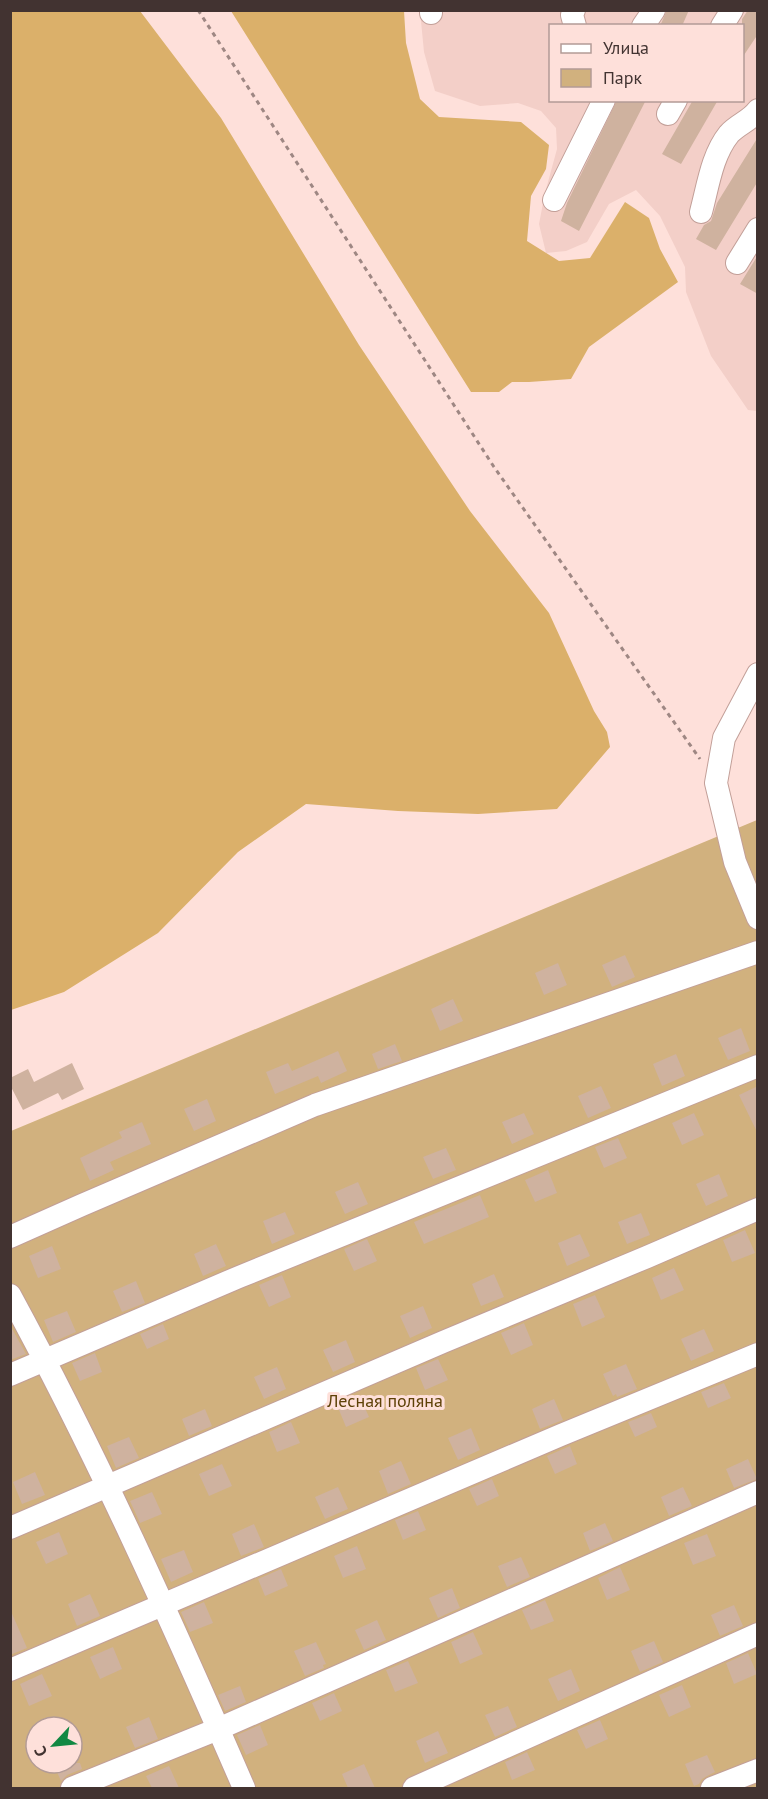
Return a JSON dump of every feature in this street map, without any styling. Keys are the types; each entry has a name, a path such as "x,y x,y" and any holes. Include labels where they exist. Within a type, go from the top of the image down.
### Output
{"street":[{"path":"644,24 654,10"},
{"path":"724,24 732,10"},
{"path":"554,200 603,102"},
{"path":"701,212 719,147 732,131 753,117 758,110"},
{"path":"737,263 758,229"},
{"path":"758,674 724,738 716,783 735,862 758,918"},
{"path":"10,1237 315,1105 758,952"},
{"path":"10,1375 249,1273 758,1066"},
{"path":"10,1528 758,1209"},
{"path":"10,1295 46,1360 107,1488 163,1606 244,1788"},
{"path":"10,1670 561,1435 758,1354"},
{"path":"72,1788 218,1729 758,1492"},
{"path":"414,1788 758,1634"},
{"path":"712,1788 758,1770"}],"path":[{"path":"198,10 494,467 716,783"}],"shaded area":[{"path":"10,11 140,11 221,118 359,345 470,511 549,613 594,711 607,732 610,747 557,809 478,814 306,804 238,852 158,933 64,992 11,1010"},
{"path":"231,11 404,11 406,43 420,99 439,117 521,122 549,145 546,169 531,196 527,241 559,261 590,258 625,202 649,218 660,249 678,282 589,347 571,379 512,382 499,392 471,392"},
{"path":"420,11 757,11 757,411 748,410 711,356 686,292 685,267 660,216 636,190 609,204 587,242 566,251 546,253 539,224 557,149 556,128 541,111 518,103 480,106 435,91 424,52"}],"green space":[{"name":"Лесная поляна","path":"757,820 757,1788 11,1788 11,1131"}],"building":[{"path":"667,10 689,10 683,24 661,24"},
{"path":"748,10 758,10 758,34 744,55 744,24 742,24 742,19"},
{"path":"616,102 645,102 579,231 561,221 567,203"},
{"path":"692,102 717,102 681,164 662,154"},
{"path":"758,137 758,181 716,250 696,239 704,225 711,221 717,203"},
{"path":"758,255 758,294 740,284"},
{"path":"625,955 635,977 612,987 602,965"},
{"path":"558,963 567,985 544,995 535,973"},
{"path":"453,999 463,1021 440,1031 431,1009"},
{"path":"741,1028 750,1051 728,1060 718,1038"},
{"path":"395,1044 402,1061 378,1069 372,1054"},
{"path":"338,1051 347,1071 321,1083 318,1076 275,1094 266,1072 288,1063 292,1071"},
{"path":"676,1054 685,1076 662,1086 653,1064"},
{"path":"72,1063 84,1089 62,1100 58,1093 23,1110 10,1085 10,1078 28,1069 34,1082"},
{"path":"601,1086 611,1108 588,1118 578,1096"},
{"path":"758,1086 758,1134 739,1095"},
{"path":"207,1099 216,1121 194,1131 184,1109"},
{"path":"524,1113 534,1134 512,1144 502,1122"},
{"path":"694,1113 704,1135 682,1145 672,1123"},
{"path":"142,1122 151,1144 110,1162 114,1170 90,1181 80,1158 122,1138 119,1132"},
{"path":"618,1138 627,1158 604,1168 595,1147"},
{"path":"446,1148 456,1170 433,1179 423,1157"},
{"path":"548,1170 557,1193 535,1202 525,1180"},
{"path":"719,1174 728,1196 706,1206 696,1184"},
{"path":"358,1182 368,1204 345,1214 335,1192"},
{"path":"480,1195 489,1217 424,1244 414,1222"},
{"path":"285,1212 295,1234 272,1244 263,1221"},
{"path":"641,1213 650,1235 627,1244 618,1222"},
{"path":"745,1230 755,1253 732,1262 723,1240"},
{"path":"580,1234 590,1256 567,1266 558,1243"},
{"path":"367,1239 377,1261 354,1271 344,1249"},
{"path":"216,1244 226,1266 203,1276 194,1254"},
{"path":"52,1246 61,1269 38,1278 29,1256"},
{"path":"674,1268 684,1290 661,1300 652,1278"},
{"path":"494,1274 504,1297 481,1306 472,1284"},
{"path":"282,1275 291,1297 269,1307 259,1285"},
{"path":"136,1281 145,1303 122,1312 113,1291"},
{"path":"595,1295 605,1317 582,1327 573,1304"},
{"path":"423,1306 432,1328 410,1338 400,1316"},
{"path":"67,1311 76,1332 53,1342 44,1320"},
{"path":"524,1323 533,1345 511,1355 501,1333"},
{"path":"163,1324 169,1339 147,1349 140,1334"},
{"path":"10,1325 26,1354 10,1360"},
{"path":"704,1329 714,1351 691,1361 681,1339"},
{"path":"346,1340 355,1362 333,1372 323,1350"},
{"path":"95,1353 102,1372 80,1381 72,1363"},
{"path":"438,1359 448,1380 425,1390 416,1368"},
{"path":"626,1364 637,1389 617,1397 616,1394 613,1396 603,1374"},
{"path":"277,1367 286,1389 264,1399 254,1377"},
{"path":"724,1383 731,1398 708,1408 701,1392"},
{"path":"359,1395 369,1417 346,1427 337,1405"},
{"path":"554,1399 563,1420 540,1429 532,1409"},
{"path":"205,1409 212,1426 189,1436 182,1419"},
{"path":"651,1413 657,1427 635,1437 628,1422"},
{"path":"291,1422 300,1443 277,1452 269,1432"},
{"path":"471,1428 480,1450 458,1460 448,1438"},
{"path":"129,1437 139,1458 116,1468 107,1446"},
{"path":"570,1446 577,1464 555,1474 547,1456"},
{"path":"748,1459 757,1479 734,1488 726,1469"},
{"path":"401,1461 411,1484 388,1494 379,1471"},
{"path":"222,1464 232,1486 209,1496 199,1474"},
{"path":"35,1472 45,1495 22,1504 13,1482"},
{"path":"492,1479 499,1496 477,1506 469,1489"},
{"path":"338,1487 348,1509 325,1519 315,1497"},
{"path":"683,1487 692,1506 669,1516 661,1497"},
{"path":"152,1492 162,1514 140,1523 130,1501"},
{"path":"418,1511 426,1530 403,1540 395,1520"},
{"path":"605,1523 613,1541 590,1551 583,1533"},
{"path":"254,1524 264,1547 241,1556 232,1534"},
{"path":"59,1532 68,1554 46,1564 36,1542"},
{"path":"707,1534 716,1556 693,1565 684,1543"},
{"path":"357,1546 366,1569 343,1578 334,1556"},
{"path":"184,1550 193,1572 171,1582 161,1559"},
{"path":"521,1557 530,1577 507,1587 498,1566"},
{"path":"620,1567 630,1590 607,1600 598,1578"},
{"path":"281,1569 288,1586 265,1596 258,1579"},
{"path":"452,1588 460,1608 438,1618 429,1598"},
{"path":"90,1594 100,1616 77,1626 68,1604"},
{"path":"545,1600 554,1621 531,1630 522,1610"},
{"path":"204,1602 213,1623 190,1632 181,1612"},
{"path":"734,1605 743,1626 720,1636 711,1615"},
{"path":"10,1609 27,1648 10,1655"},
{"path":"377,1620 386,1640 364,1650 355,1630"},
{"path":"473,1632 483,1654 460,1664 451,1642"},
{"path":"654,1641 663,1662 640,1672 631,1651"},
{"path":"316,1642 326,1664 323,1665 324,1668 305,1676 294,1651"},
{"path":"113,1647 122,1669 100,1679 90,1657"},
{"path":"748,1653 757,1674 734,1684 726,1663"},
{"path":"408,1661 418,1683 395,1692 386,1670"},
{"path":"571,1669 580,1691 558,1701 548,1679"},
{"path":"42,1674 52,1696 29,1706 20,1684"},
{"path":"682,1685 691,1707 669,1717 659,1695"},
{"path":"240,1686 246,1702 225,1711 218,1695"},
{"path":"334,1693 342,1711 320,1721 312,1703"},
{"path":"508,1706 517,1727 495,1737 485,1715"},
{"path":"149,1717 158,1739 135,1748 126,1727"},
{"path":"600,1720 608,1739 586,1749 577,1730"},
{"path":"260,1725 268,1745 246,1755 237,1735"},
{"path":"438,1731 448,1753 425,1763 416,1741"},
{"path":"527,1752 535,1770 512,1780 505,1762"},
{"path":"707,1755 715,1772 694,1786 685,1764"},
{"path":"364,1764 375,1788 348,1788 342,1774"},
{"path":"169,1766 179,1788 152,1788 146,1776"},
{"path":"58,1775 67,1775 61,1781"}]}
